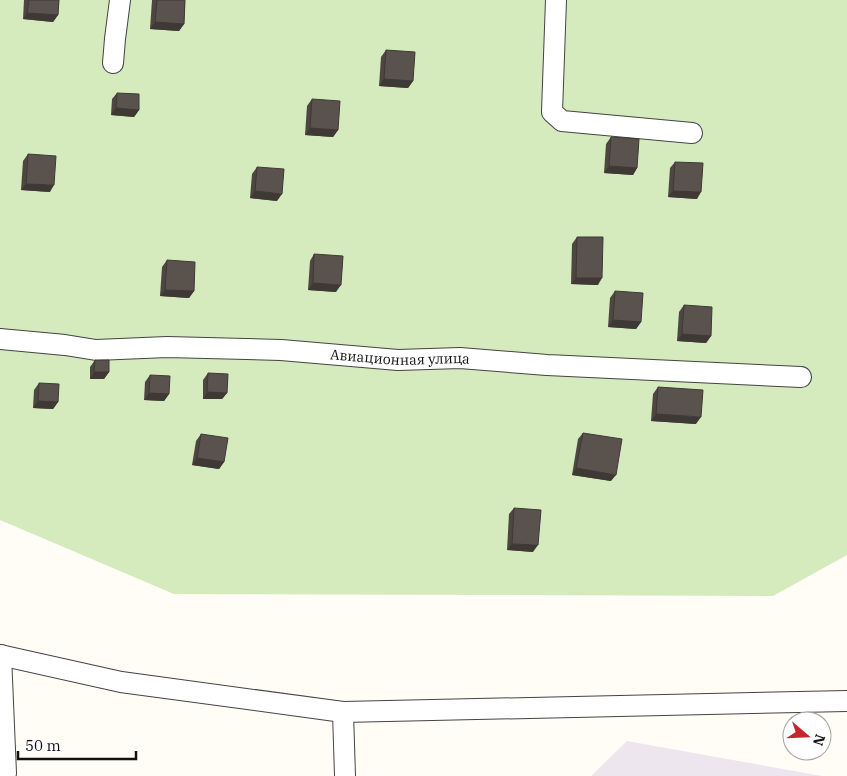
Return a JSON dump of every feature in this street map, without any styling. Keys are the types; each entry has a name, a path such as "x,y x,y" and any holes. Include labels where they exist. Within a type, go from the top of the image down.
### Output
{"street":[{"path":"113,63 120,0"},
{"path":"556,0 552,112 562,121 692,133"},
{"name":"Авиационная улица","path":"0,339 96,350 167,347 281,350 398,360 460,358 547,365 801,377"},
{"path":"6,773 1,655 120,682 343,712 847,700"},
{"path":"343,712 345,776"}],"shaded area":[{"path":"627,741 822,776 591,776"}],"green space":[{"path":"0,0 847,0 847,555 773,596 174,594 0,520"}],"building":[{"path":"29,0 59,0 58,15 27,13"},
{"path":"157,0 185,0 184,24 155,22"},
{"path":"386,50 415,52 413,81 384,79"},
{"path":"117,93 139,94 139,110 116,108"},
{"path":"312,99 340,101 338,130 310,128"},
{"path":"611,137 639,139 637,168 609,166"},
{"path":"28,154 56,156 54,185 26,184"},
{"path":"675,162 703,163 701,192 673,191"},
{"path":"257,167 284,169 282,194 255,191"},
{"path":"577,237 603,237 602,278 576,278"},
{"path":"314,254 343,256 341,285 313,283"},
{"path":"167,260 195,262 194,291 165,290"},
{"path":"615,291 643,293 641,322 613,320"},
{"path":"684,305 712,307 711,336 682,334"},
{"path":"95,360 109,360 109,372 94,372"},
{"path":"208,373 228,374 227,393 207,392"},
{"path":"150,375 170,376 169,394 149,393"},
{"path":"39,383 59,384 58,402 38,401"},
{"path":"658,387 703,390 701,417 656,414"},
{"path":"583,433 622,439 616,475 576,468"},
{"path":"201,434 228,438 224,462 197,458"},
{"path":"514,508 541,510 538,545 512,544"}]}
